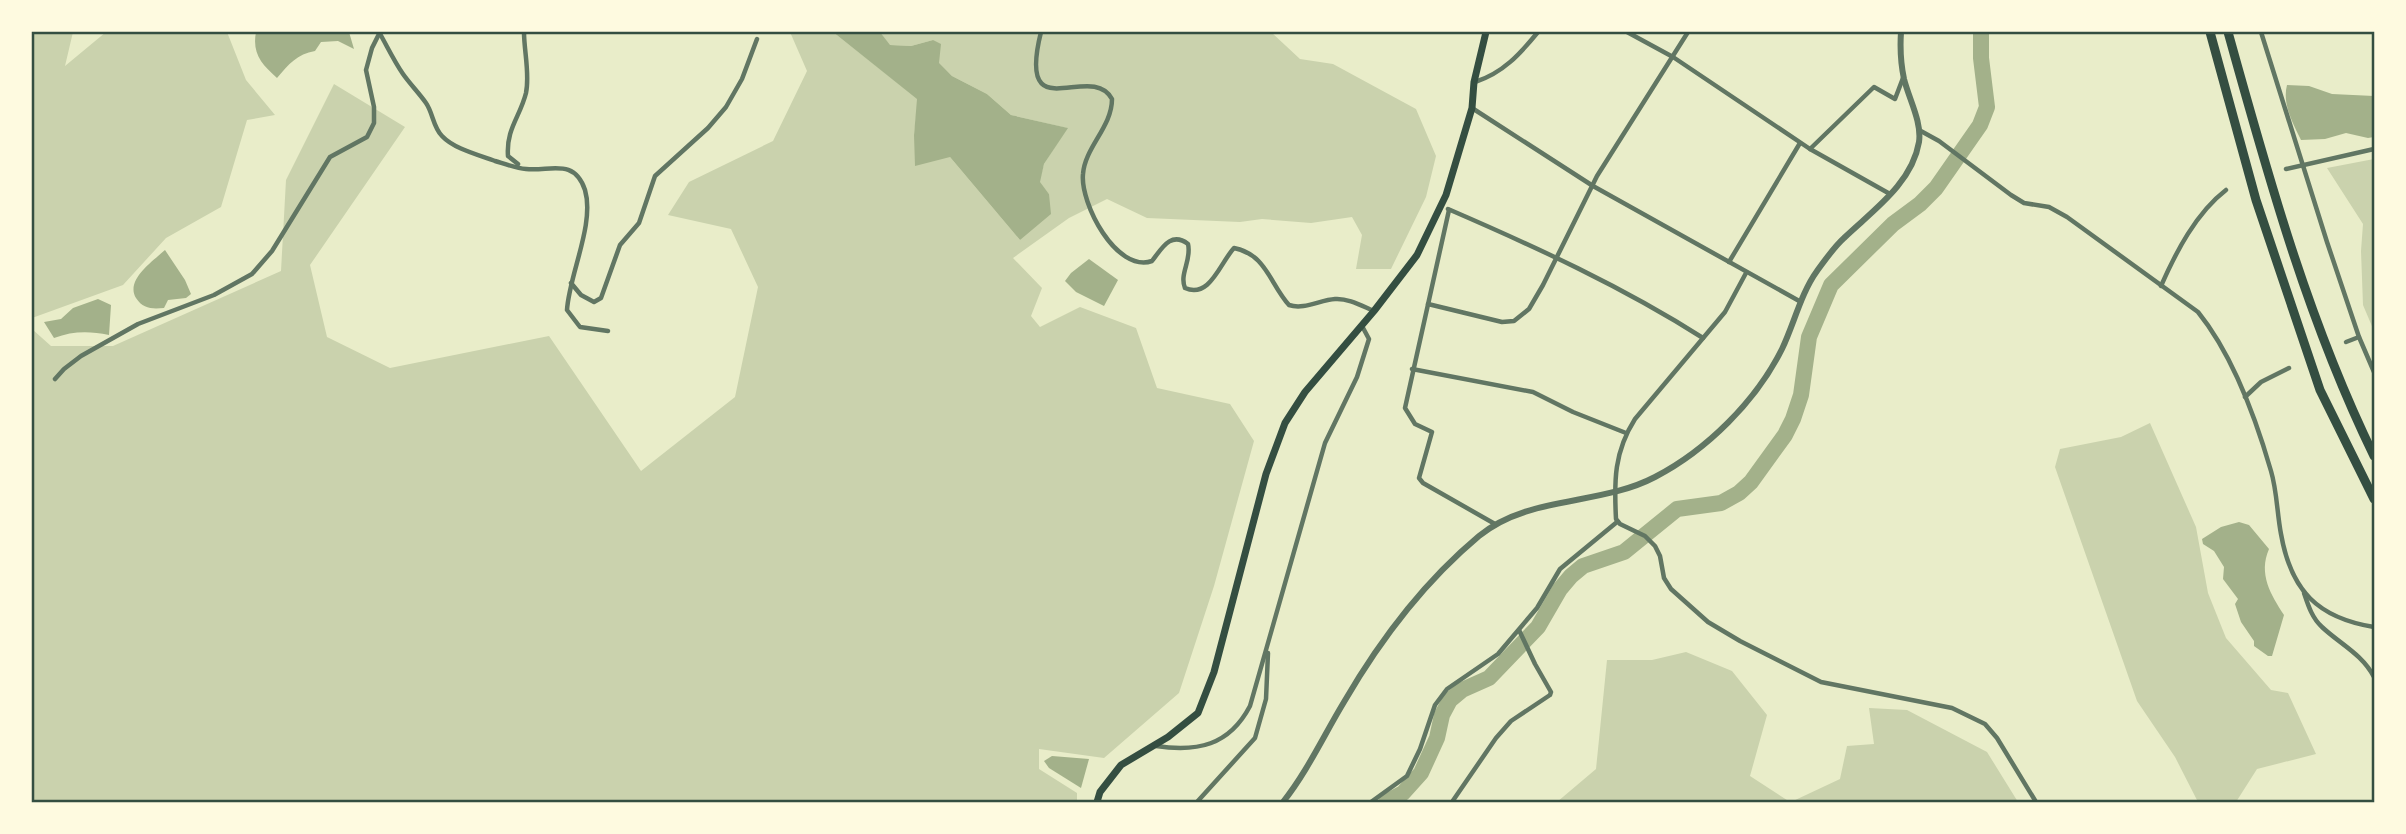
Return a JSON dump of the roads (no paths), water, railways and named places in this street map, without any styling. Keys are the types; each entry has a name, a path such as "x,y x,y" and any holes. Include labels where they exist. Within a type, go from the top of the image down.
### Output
{"highway":[{"path":"2210,32 2256,200 2320,390 2375,499"},
{"path":"2228,32 2273,192 2311,306 2375,457"}],"main road":[{"path":"1097,803 1100,792 1121,765 1155,746 1198,713 1213,673 1266,474 1285,423 1305,392 1417,256 1441,206 1472,108 1474,82 1486,32"}],"street":[{"path":"379,32 400,71 426,103 443,137 497,162 528,169 558,167 579,179 587,205 584,230 570,283 567,310 570,317 585,329 608,331"},
{"path":"55,379 81,356 138,324 214,295 252,274 272,251 330,157 367,137 374,123 374,107 366,70 379,32"},
{"path":"524,32 527,82 508,136 508,149 514,162 528,169"},
{"path":"1041,32 1034,64 1043,84 1061,90 1083,85 1098,86 1105,89 1112,99 1108,120 1087,158 1083,173 1084,191 1105,236 1126,258 1139,263 1152,261 1166,244 1174,238 1181,238 1188,244 1190,251 1182,282 1185,288 1197,291 1210,282 1234,248 1245,250 1265,267 1289,305 1296,307 1344,299 1374,311"},
{"path":"1474,82 1491,77 1510,63 1538,32"},
{"path":"1627,32 1673,57 1800,143 1891,194"},
{"path":"1428,304 1502,322 1514,321 1529,309 1597,176 1688,32"},
{"path":"1283,803 1369,661 1407,610 1448,563 1495,524 1543,506 1616,490 1656,477 1687,457 1745,405 1781,351 1815,273 1841,241 1891,194 1911,164 1919,142 1919,130 1904,76 1901,32"},
{"path":"2261,32 2288,123 2359,337 2375,372"},
{"path":"570,283 588,300 594,302 601,298 620,245 639,223 655,176 708,128 726,107 742,79 757,39"},
{"path":"1810,149 1874,87 1895,99 1904,76"},
{"path":"1472,108 1593,186 1675,230 1745,273 1802,302"},
{"path":"1919,130 1939,141 2011,195 2024,202 2049,207 2067,217 2198,312 2208,325 2244,398 2272,474 2287,561 2309,609 2321,626 2362,659 2375,677"},
{"path":"1729,262 1800,143"},
{"path":"2286,169 2375,149"},
{"path":"2161,286 2175,257 2206,208 2226,190"},
{"path":"1441,206 1556,258 1657,309 1703,338"},
{"path":"1449,210 1405,408 1416,424 1433,433 1419,478 1423,483 1495,524"},
{"path":"1745,273 1726,312 1634,419 1626,433 1616,462 1617,522 1645,536 1656,547 1664,578 1671,589 1709,622 1740,641 1821,682 1952,708 1985,724 1997,738 2036,803"},
{"path":"1155,746 1182,750 1218,740 1237,728 1250,706 1325,443 1357,377 1369,339 1362,326"},
{"path":"2346,342 2359,337"},
{"path":"2244,398 2261,382 2289,368"},
{"path":"1412,369 1533,392 1573,412 1626,433"},
{"path":"1371,803 1407,776 1420,750 1435,705 1447,689 1489,661 1537,608 1560,569 1617,522"},
{"path":"2302,589 2325,612 2349,622 2375,627"},
{"path":"1452,803 1496,738 1511,721 1550,695 1551,692 1519,630"},
{"path":"1197,803 1255,738 1266,699 1269,645"}],"waterway":[{"path":"1386,802 1403,793 1421,773 1450,700 1462,690 1489,678 1538,627 1560,589 1571,576 1583,566 1624,552 1677,509 1721,503 1739,493 1751,482 1785,435 1793,419 1801,395 1809,337 1831,285 1893,224 1936,188 1980,125 1987,107 1981,32"}]}
